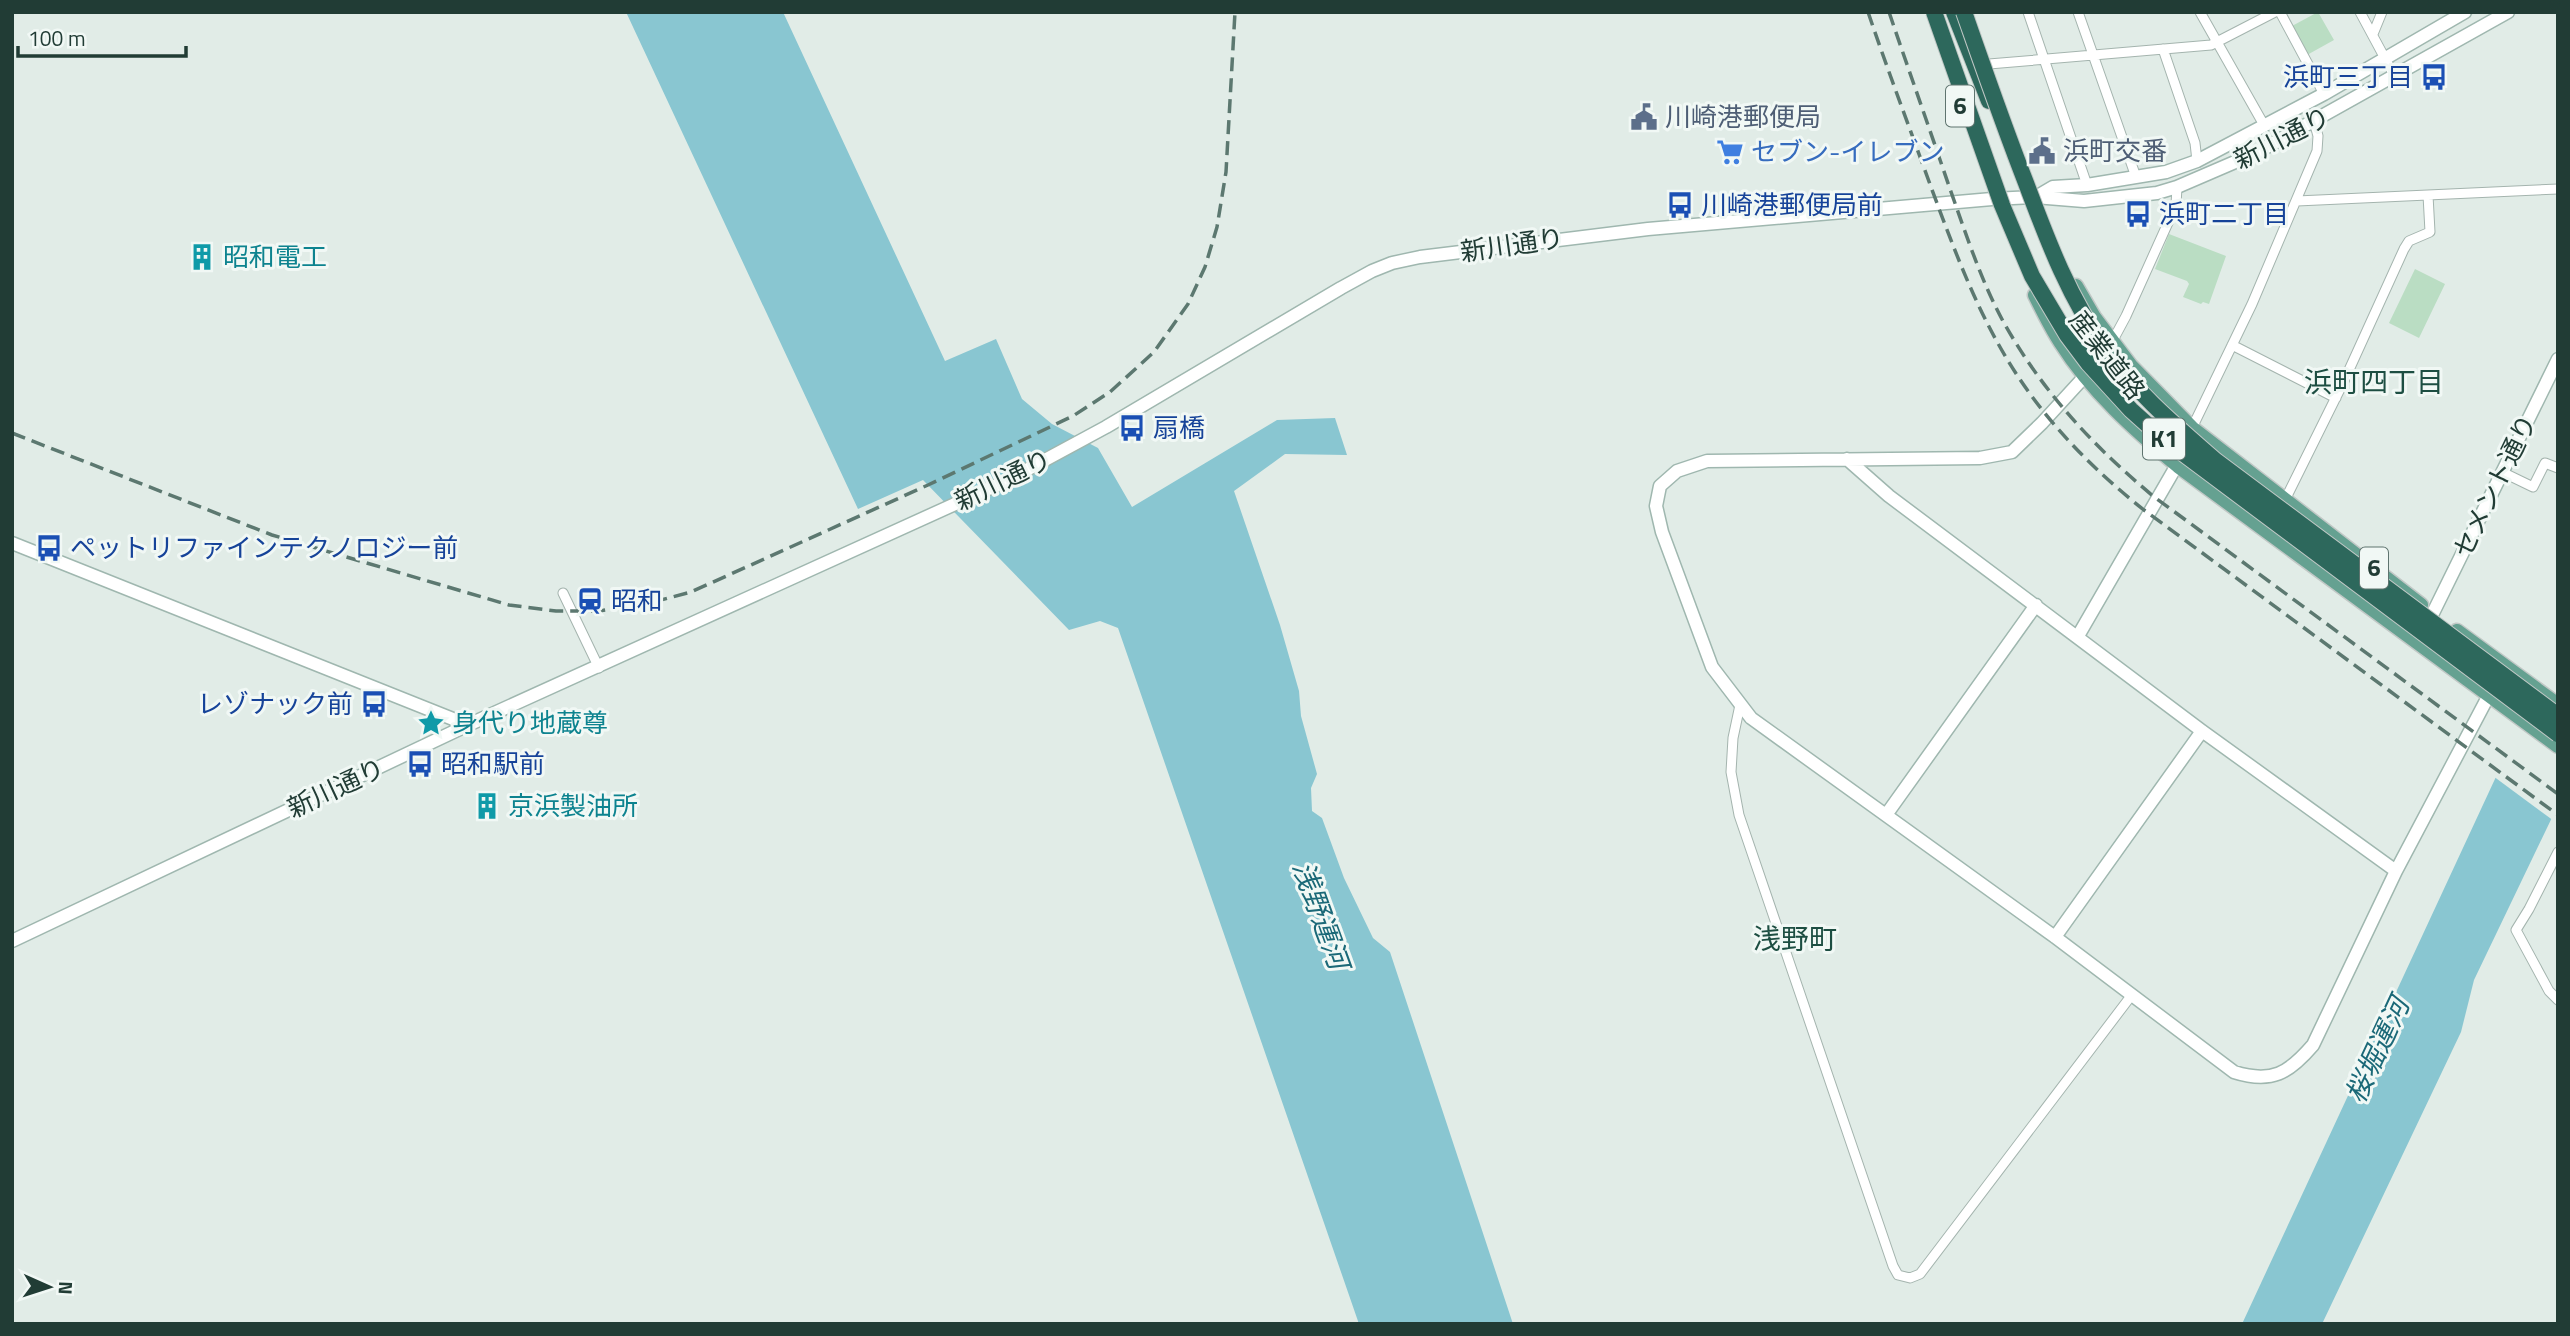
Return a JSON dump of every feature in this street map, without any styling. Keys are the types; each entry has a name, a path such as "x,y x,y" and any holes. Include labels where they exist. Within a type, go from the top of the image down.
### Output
{"highway":[{"name":"K1","path":"1934,12 2018,246 2048,304 2088,363 2131,410 2160,436 2558,734"},
{"path":"1946,12 1960,56 1978,139"},
{"path":"1954,12 1985,95 2009,140"},
{"name":"K1","path":"1964,12 2052,252 2075,300 2107,351 2146,398 2216,461 2558,716"}],"main road":[{"name":"産業道路","path":"1928,12 1992,199 2026,279 2062,344 2086,375 2125,419 2178,466 2558,746"},
{"name":"産業道路","path":"1971,12 2035,197 2064,265 2112,342 2131,366 2192,428 2558,705"}],"street":[{"path":"2028,12 2087,185"},
{"path":"2078,12 2136,177"},
{"path":"2200,12 2264,125"},
{"path":"1989,64 2045,61 2217,43 2277,12 2325,93"},
{"path":"2360,12 2395,76"},
{"path":"2374,34 2382,12"},
{"name":"新川通り","path":"2035,197 2053,187 2087,185 2166,172 2197,161 2325,93 2465,12"},
{"name":"新川通り","path":"12,941 468,725 1008,480 1372,271 1420,257 1635,230 1992,199 2035,197 2084,201 2157,193 2256,153 2508,12"},
{"path":"2163,49 2195,143 2197,161"},
{"path":"2077,636 2178,466 2192,428 2232,345 2317,152 2318,136 2314,121"},
{"path":"2177,187 2176,205 2112,342 2042,423 2011,452 1980,458 1707,461 1677,471 1660,486 1656,506 1662,532 1712,667 1751,718 2055,937 2234,1072 2251,1077 2275,1076 2297,1065 2314,1045 2396,870 2489,695"},
{"path":"2297,201 2558,189"},
{"path":"2285,500 2409,241 2430,232 2428,195"},
{"path":"2232,345 2336,398"},
{"name":"セメント通り","path":"2433,613 2558,359"},
{"path":"1847,459 1889,496 2202,731 2396,870"},
{"path":"2502,472 2533,487 2545,463 2558,468"},
{"path":"12,543 468,725"},
{"path":"563,593 598,667"},
{"path":"1886,815 2036,606"},
{"path":"1740,705 1733,738 1731,772 1739,815 1898,1275 1910,1278 1920,1274 2131,996"},
{"path":"2540,733 2558,705"},
{"path":"2055,937 2202,731"},
{"path":"2558,852 2516,930 2549,991 2558,1000"}],"green space":[{"path":"2318,12 2334,40 2307,55 2292,26"},
{"path":"2169,234 2226,256 2209,304 2183,297 2189,284 2187,281 2155,269"},
{"path":"2415,269 2445,284 2419,338 2389,323"}],"water":[{"name":"浅野運河","path":"626,12 783,12 945,361 996,339 1022,399 1052,424 1098,448 1132,507 1277,420 1335,418 1347,455 1285,454 1234,491 1280,625 1299,691 1301,716 1317,774 1311,788 1312,811 1322,818 1344,878 1373,938 1390,952 1513,1324 1359,1324 1118,628 1100,621 1069,630 923,480 858,509"},
{"name":"桜堀運河","path":"2501,766 2558,805 2474,980 2461,1032 2322,1324 2242,1324"}],"pier":[{"path":"2503,763 2558,799 2558,813 2554,821 2493,776 2498,764"}],"railway":[{"path":"12,433 272,535 509,605 556,611 599,611 646,604 691,592 1073,416 1110,392 1154,352 1188,304 1205,267 1217,227 1226,172 1235,12"},
{"path":"1868,12 1940,211 1979,307 2017,375 2059,431 2144,510 2558,815"},
{"path":"1889,12 1988,291 2019,348 2052,395 2089,437 2153,496 2558,794"}],"place":[{"name":"浜町三丁目","path":"2434,77"},
{"name":"川崎港郵便局","path":"1644,117"},
{"name":"浜町交番","path":"2042,151"},
{"name":"セブン-イレブン","path":"1730,152"},
{"name":"川崎港郵便局前","path":"1680,205"},
{"name":"浜町二丁目","path":"2138,214"},
{"name":"昭和電工","path":"202,257"},
{"name":"扇橋","path":"1132,428"},
{"name":"ペットリファインテクノロジー前","path":"49,548"},
{"name":"昭和","path":"590,601"},
{"name":"レゾナック前","path":"374,704"},
{"name":"身代り地蔵尊","path":"431,723"},
{"name":"昭和駅前","path":"420,764"},
{"name":"京浜製油所","path":"487,806"}],"district":[{"name":"浜町四丁目","path":"2374,382"},
{"name":"浅野町","path":"1795,939"}]}
